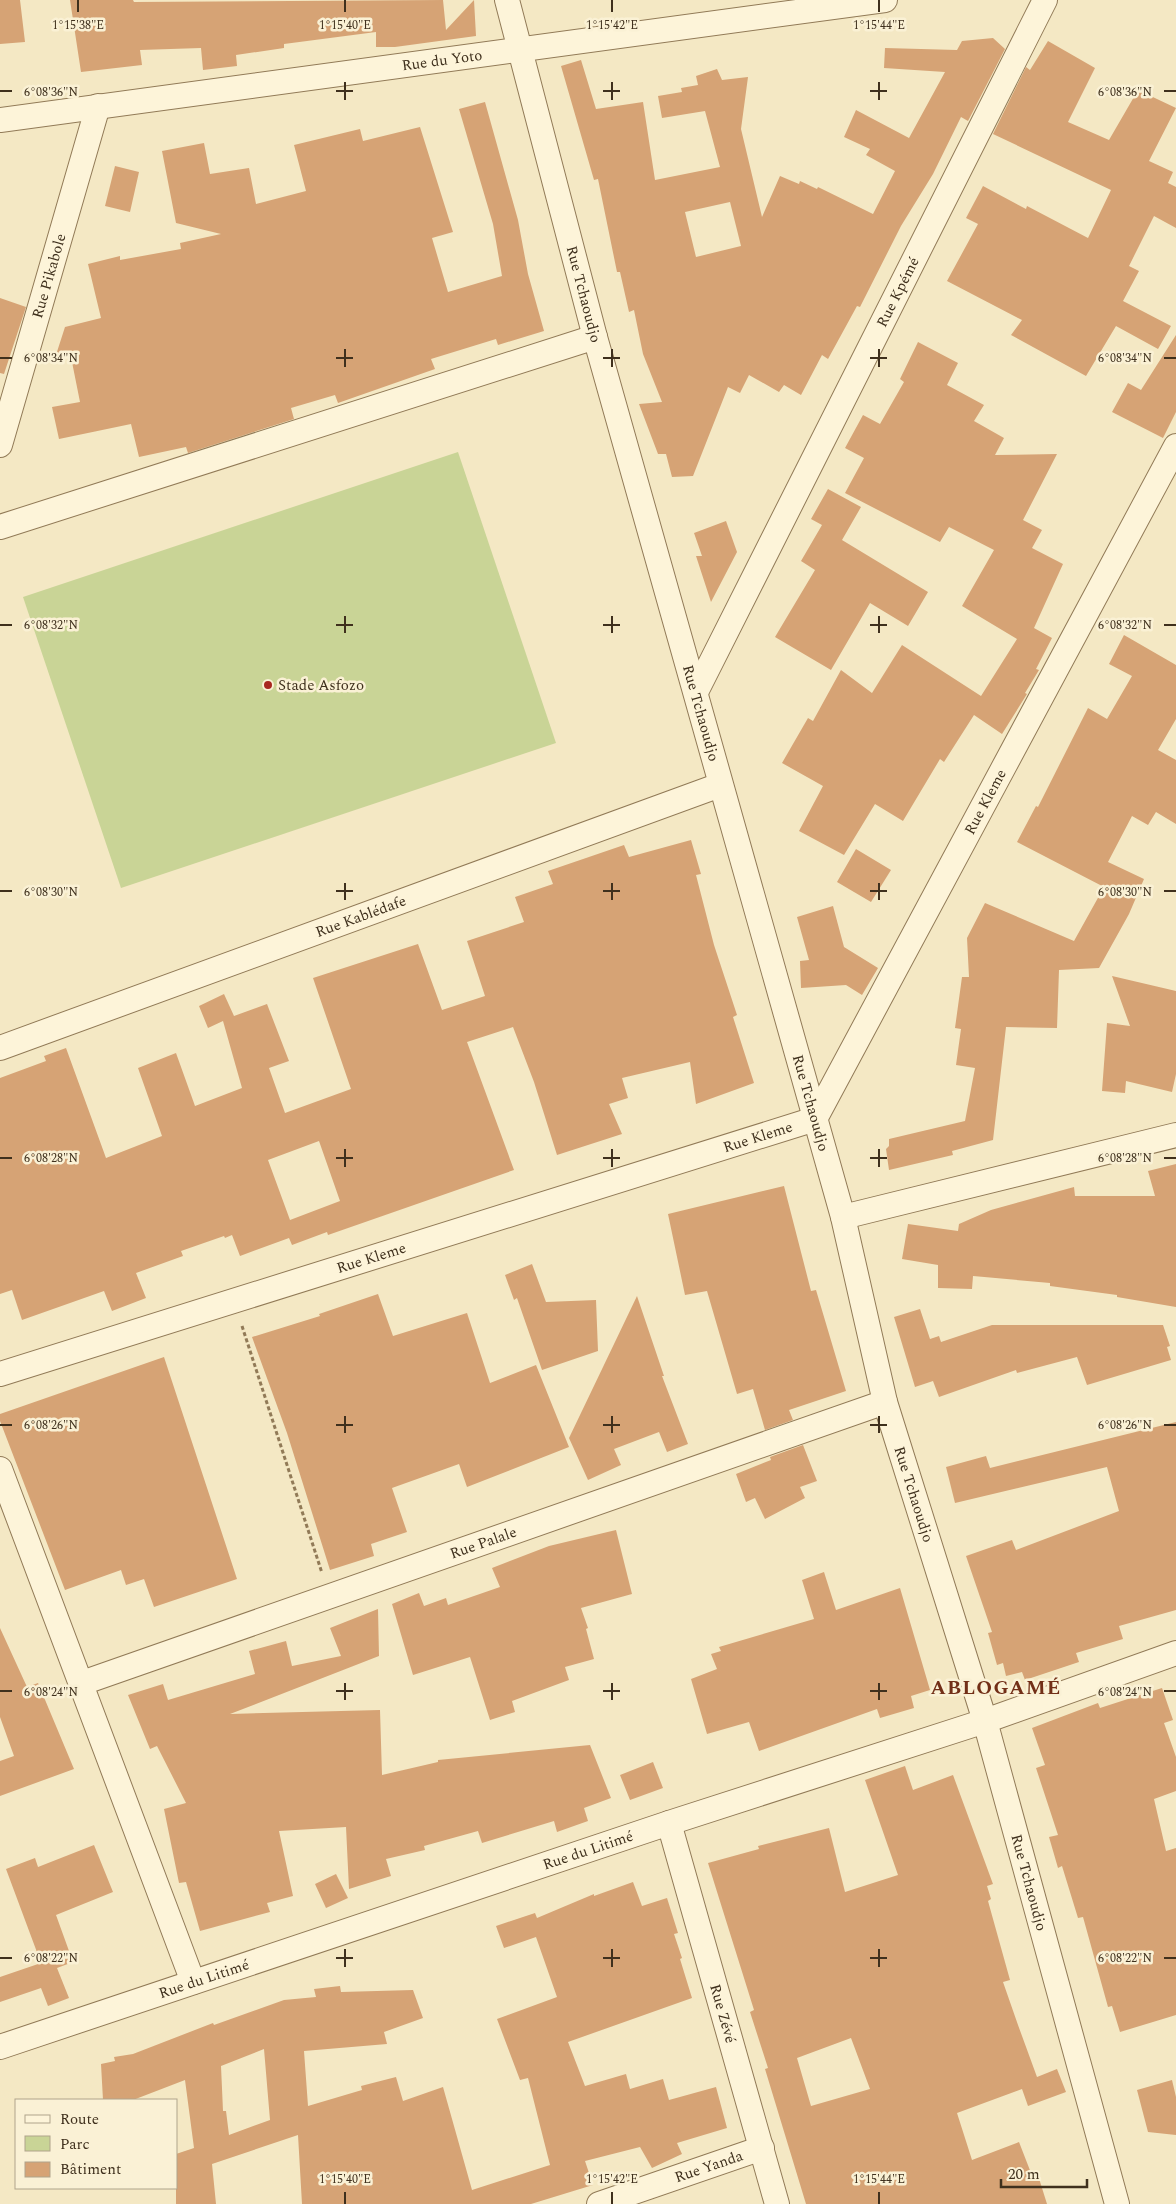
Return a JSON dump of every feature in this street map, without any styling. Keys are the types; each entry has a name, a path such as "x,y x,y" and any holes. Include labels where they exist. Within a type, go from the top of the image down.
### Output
{"street":[{"name":"Rue Tchaoudjo","path":"507,0 595,337 843,1217 885,1402 985,1721 1117,2204"},
{"name":"Rue du Yoto","path":"0,120 521,50 862,1 885,0"},
{"name":"Rue Kpémé","path":"696,692 1045,0"},
{"name":"Rue Pikabole","path":"0,446 98,106"},
{"path":"0,527 595,337"},
{"name":"Rue Kleme","path":"0,1374 816,1119 1176,446"},
{"name":"Rue Kablédafe","path":"0,1048 720,785"},
{"path":"843,1217 1176,1135"},
{"name":"Rue Palale","path":"82,1683 885,1402"},
{"path":"0,1469 193,1982"},
{"name":"Rue du Litimé","path":"0,2046 669,1823 985,1721 1176,1653"},
{"name":"Rue Zévé","path":"669,1823 777,2204"},
{"name":"Rue Yanda","path":"599,2204 762,2148"}],"path":[{"path":"233,1300 330,1597"}],"green space":[{"path":"458,452 556,743 121,888 23,597"}],"building":[{"path":"0,0 20,0 25,42 0,44"},
{"path":"70,0 133,0 134,2 443,0 446,30 474,0 476,36 395,47 376,47 376,32 284,44 284,48 236,55 237,66 203,70 201,48 140,50 142,65 81,72"},
{"path":"993,38 1005,49 968,121 961,117 933,174 901,226 860,307 857,306 828,359 822,355 801,395 784,385 779,392 749,375 740,393 728,387 693,476 672,477 666,454 658,454 639,404 662,402 643,354 634,310 629,312 620,272 617,272 598,179 594,180 561,66 581,60 596,109 643,102 655,180 720,167 705,111 662,118 658,96 682,92 681,88 698,85 696,76 717,69 722,80 748,77 741,129 762,217 780,176 799,184 800,181 817,189 818,187 873,214 895,171 866,155 870,149 844,137 856,110 909,138 945,72 884,68 885,48 957,50 962,41","holes":["730,202 741,246 696,257 685,212"]},
{"path":"1048,41 1095,68 1068,122 1109,140 1138,90 1176,108 1149,161 1173,172 1168,183 1176,187 1176,228 1154,216 1129,266 1139,271 1123,301 1171,326 1158,349 1116,326 1086,376 1011,335 1022,320 947,281 978,224 966,218 983,186 1026,209 1027,206 1088,238 1111,190 993,134 1026,67 1030,70"},
{"path":"485,102 518,220 528,274 544,331 498,345 496,339 431,359 435,369 338,403 335,395 291,408 294,419 188,453 186,447 139,457 131,424 59,439 52,407 80,402 71,357 55,358 65,327 101,318 88,264 120,256 120,260 181,249 180,243 221,234 176,223 162,151 204,143 210,174 249,168 256,204 306,191 294,145 360,129 363,141 420,127 453,232 432,238 448,292 502,276 493,224 459,109"},
{"path":"115,166 139,172 130,212 105,206"},
{"path":"0,298 26,307 4,374 0,373"},
{"path":"1176,335 1176,412 1163,438 1112,412 1128,383 1141,390"},
{"path":"918,342 958,363 947,385 984,405 974,421 1004,438 995,455 1057,454 1023,520 1042,530 1032,548 1063,564 1034,628 1052,638 1036,669 1039,670 1025,693 1027,694 1002,734 974,715 944,762 940,759 903,821 875,804 844,855 799,831 823,786 782,763 808,718 813,721 841,670 872,693 902,645 981,696 1017,639 962,606 994,550 949,527 940,542 845,493 864,458 845,448 863,415 880,424 904,382 900,379"},
{"path":"828,489 861,507 842,540 928,592 908,626 870,603 831,670 775,637 815,570 801,561 822,525 811,519"},
{"path":"726,521 737,552 711,602 696,556 702,556 694,533"},
{"path":"1124,635 1176,665 1176,719 1158,750 1176,760 1176,824 1156,812 1148,825 1132,816 1108,862 1144,879 1129,914 1099,968 1059,970 1057,1028 1006,1027 993,1140 952,1151 953,1155 889,1170 886,1149 889,1146 889,1139 965,1121 975,1068 956,1065 961,1029 955,1028 962,977 969,977 967,938 985,903 1074,941 1104,887 1017,842 1036,806 1038,807 1088,708 1107,719 1132,676 1109,664"},
{"path":"691,840 701,874 696,875 714,945 737,1015 733,1017 754,1083 696,1104 690,1062 622,1078 628,1098 609,1104 622,1134 557,1155 534,1082 513,1027 467,1042 514,1170 328,1235 327,1232 292,1245 289,1238 240,1256 232,1235 181,1251 183,1256 136,1273 146,1298 112,1311 104,1291 22,1320 12,1290 0,1294 0,1078 46,1061 44,1056 66,1048 106,1158 162,1136 138,1068 176,1053 195,1106 242,1088 223,1021 208,1028 199,1006 224,994 234,1016 267,1004 289,1061 269,1068 285,1113 351,1089 313,978 418,944 442,1010 485,996 467,941 524,922 515,897 553,884 548,871 624,845 629,857","holes":["319,1141 340,1201 290,1220 268,1160"]},
{"path":"856,849 891,870 871,902 837,882"},
{"path":"833,906 844,947 878,968 862,995 846,985 801,988 800,961 809,960 797,917"},
{"path":"1112,976 1176,991 1176,1074 1172,1092 1126,1081 1125,1093 1102,1091 1107,1023 1130,1026"},
{"path":"1176,1164 1176,1307 1117,1297 1117,1295 1050,1286 1050,1283 973,1276 972,1289 938,1288 938,1265 902,1259 908,1224 958,1231 959,1224 991,1210 1074,1187 1075,1196 1155,1196 1148,1171"},
{"path":"784,1186 811,1291 816,1290 846,1391 789,1410 793,1420 765,1430 753,1389 737,1394 707,1291 685,1295 668,1214"},
{"path":"532,1264 546,1302 596,1300 598,1351 542,1370 517,1298 514,1300 505,1275"},
{"path":"378,1294 393,1336 467,1313 490,1383 536,1365 569,1447 467,1487 459,1464 392,1488 407,1532 371,1544 374,1556 330,1570 287,1433 252,1337 320,1316 319,1314"},
{"path":"637,1296 664,1376 662,1376 688,1444 667,1452 659,1432 614,1449 621,1465 588,1480 569,1438"},
{"path":"920,1309 930,1339 939,1336 941,1342 992,1325 1163,1325 1170,1346 1167,1347 1171,1360 1087,1385 1077,1357 1017,1373 1016,1370 939,1397 933,1381 915,1387 894,1317"},
{"path":"164,1357 237,1579 154,1607 144,1579 126,1585 121,1570 65,1590 0,1421 0,1414"},
{"path":"1176,1422 1176,1610 1119,1626 1123,1639 1076,1653 1079,1662 1025,1680 1022,1672 1006,1676 1003,1663 997,1665 988,1633 992,1632 966,1556 1012,1540 1016,1550 1119,1511 1107,1467 955,1503 946,1467 986,1456 990,1468"},
{"path":"803,1445 817,1481 800,1487 805,1498 765,1519 755,1498 746,1502 736,1474 771,1460 770,1457"},
{"path":"616,1530 632,1594 581,1608 588,1628 586,1629 594,1659 565,1667 569,1680 512,1701 515,1712 490,1720 470,1657 413,1675 392,1604 419,1593 424,1606 446,1598 448,1605 500,1587 492,1568 549,1546"},
{"path":"824,1572 836,1610 900,1588 930,1690 911,1696 914,1708 880,1718 877,1709 759,1751 749,1722 707,1734 691,1679 717,1669 711,1654 721,1651 719,1647 814,1619 802,1580"},
{"path":"378,1609 379,1656 230,1714 380,1710 382,1775 438,1762 438,1760 590,1745 611,1798 584,1808 588,1821 557,1832 554,1821 482,1843 478,1831 424,1846 425,1850 386,1859 391,1876 349,1889 346,1827 279,1831 293,1896 267,1903 270,1912 200,1931 186,1882 179,1883 164,1809 186,1803 157,1746 150,1749 128,1695 163,1684 168,1700 255,1674 249,1651 286,1641 292,1666 341,1656 330,1628"},
{"path":"0,1628 27,1687 38,1683 74,1769 0,1796 0,1761 14,1756 0,1717"},
{"path":"1162,1688 1173,1720 1164,1723 1176,1757 1176,1791 1154,1799 1166,1851 1176,1848 1176,2015 1120,2032 1112,2006 1108,2007 1083,1917 1078,1918 1062,1866 1058,1868 1049,1837 1058,1835 1036,1768 1045,1765 1032,1728 1098,1703 1100,1708"},
{"path":"653,1762 663,1788 630,1800 620,1775"},
{"path":"905,1766 913,1790 953,1775 993,1884 987,1886 991,1899 988,1901 1010,1980 1003,1982 1018,2025 1037,2077 1057,2069 1066,2092 1028,2106 1022,2089 957,2113 972,2160 1019,2142 1031,2173 1037,2172 1047,2204 806,2204 765,2069 768,2068 750,2012 754,2010 708,1863 759,1849 758,1846 829,1828 845,1892 898,1875 865,1780","holes":["851,2038 870,2089 811,2106 797,2058"]},
{"path":"94,1845 113,1892 56,1915 73,1962 57,1968 69,1998 48,2006 41,1988 0,2002 0,1977 41,1963 6,1869 35,1858 38,1867"},
{"path":"336,1874 348,1898 326,1908 315,1884"},
{"path":"633,1882 642,1906 667,1898 678,1933 674,1934 682,1958 680,1959 692,1998 568,2042 585,2086 626,2074 630,2089 663,2079 669,2100 716,2087 727,2128 677,2143 682,2154 652,2168 640,2147 585,2161 593,2185 531,2204 302,2204 298,2135 212,2164 216,2204 176,2204 178,2153 194,2148 185,2080 136,2099 103,2099 101,2064 115,2061 114,2057 133,2054 213,2023 214,2025 284,2000 316,1997 314,1989 340,1986 341,1992 413,1990 423,2018 384,2032 387,2044 304,2051 308,2106 362,2090 361,2086 396,2077 403,2101 443,2087 472,2190 550,2165 528,2078 520,2080 497,2019 557,1997 536,1937 504,1948 496,1926 535,1913 537,1918 594,1894 594,1896","holes":["264,2049 270,2120 229,2135 226,2111 223,2111 221,2066"]},
{"path":"1172,2080 1176,2097 1176,2135 1148,2132 1137,2090"}],"place":[{"name":"Stade Asfozo","path":"268,685"}],"district":[{"name":"ABLOGAMÉ","path":"996,1688"}]}
